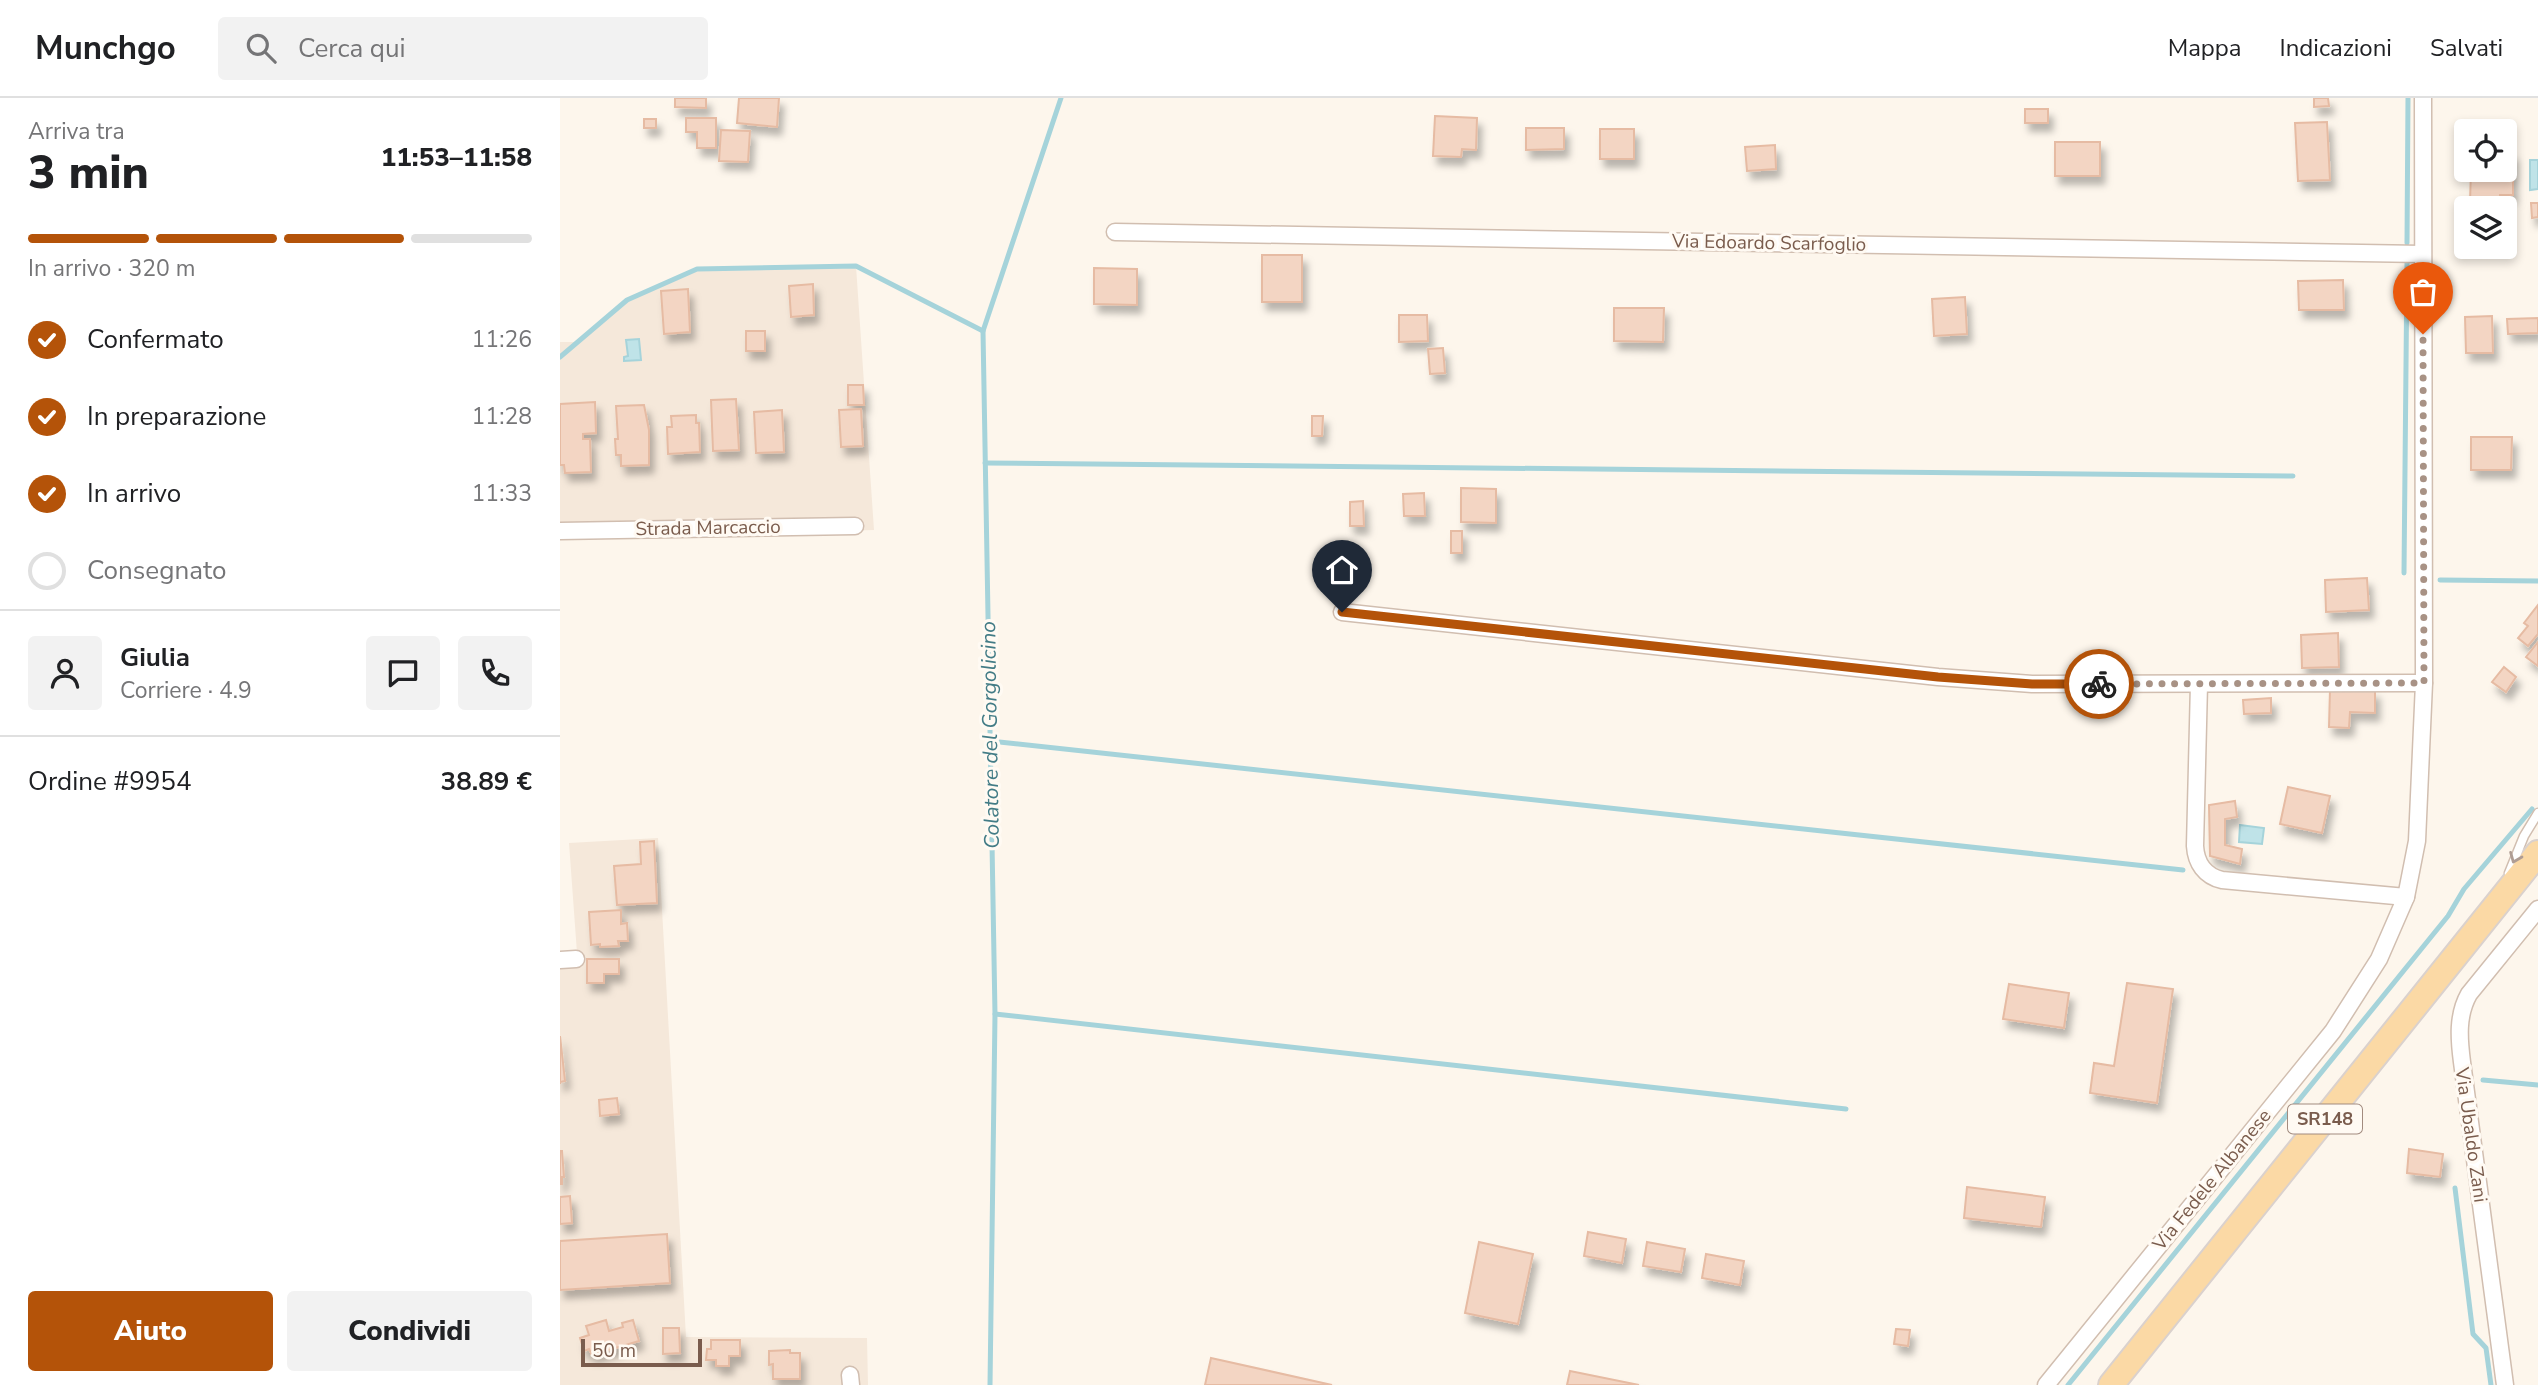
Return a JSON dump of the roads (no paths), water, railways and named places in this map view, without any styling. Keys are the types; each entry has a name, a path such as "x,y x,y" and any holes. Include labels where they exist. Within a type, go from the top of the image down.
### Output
{"main road":[{"name":"SR148","path":"2112,1385 2538,853"}],"street":[{"name":"Via Fedele Albanese","path":"2046,1385 2333,1031 2379,959 2406,897 2417,841 2424,683 2423,98"},
{"name":"Via Edoardo Scarfoglio","path":"1115,232 2422,254"},
{"name":"Strada Marcaccio","path":"560,531 855,526"},
{"path":"1342,612 1938,677 2032,684 2424,683"},
{"path":"2199,684 2196,851 2199,862 2208,874 2222,880 2406,897"},
{"name":"Via Ubaldo Zani","path":"2505,1385 2459,1028 2462,1010 2469,994 2538,909"}],"lane":[{"path":"2496,905 2524,836 2538,813"}],"water":[{"path":"2530,160 2538,160 2538,189 2530,190"},
{"path":"639,339 641,360 624,361 624,357 628,356 626,340"},
{"path":"2240,825 2264,828 2262,844 2239,842"}],"waterway":[{"name":"Colatore del Gorgolicino","path":"990,1385 995,1014 983,331 1061,98"},
{"path":"2407,243 2408,98"},
{"path":"2404,573 2407,262"},
{"path":"560,357 627,300 697,269 856,266 983,331"},
{"path":"985,463 2293,476"},
{"path":"2440,580 2538,581"},
{"path":"990,741 2183,870"},
{"path":"2068,1385 2448,916 2464,889 2532,809"},
{"path":"995,1014 1846,1109"},
{"path":"2483,1080 2538,1085"},
{"path":"2455,1188 2473,1334 2486,1348 2491,1385"}]}
